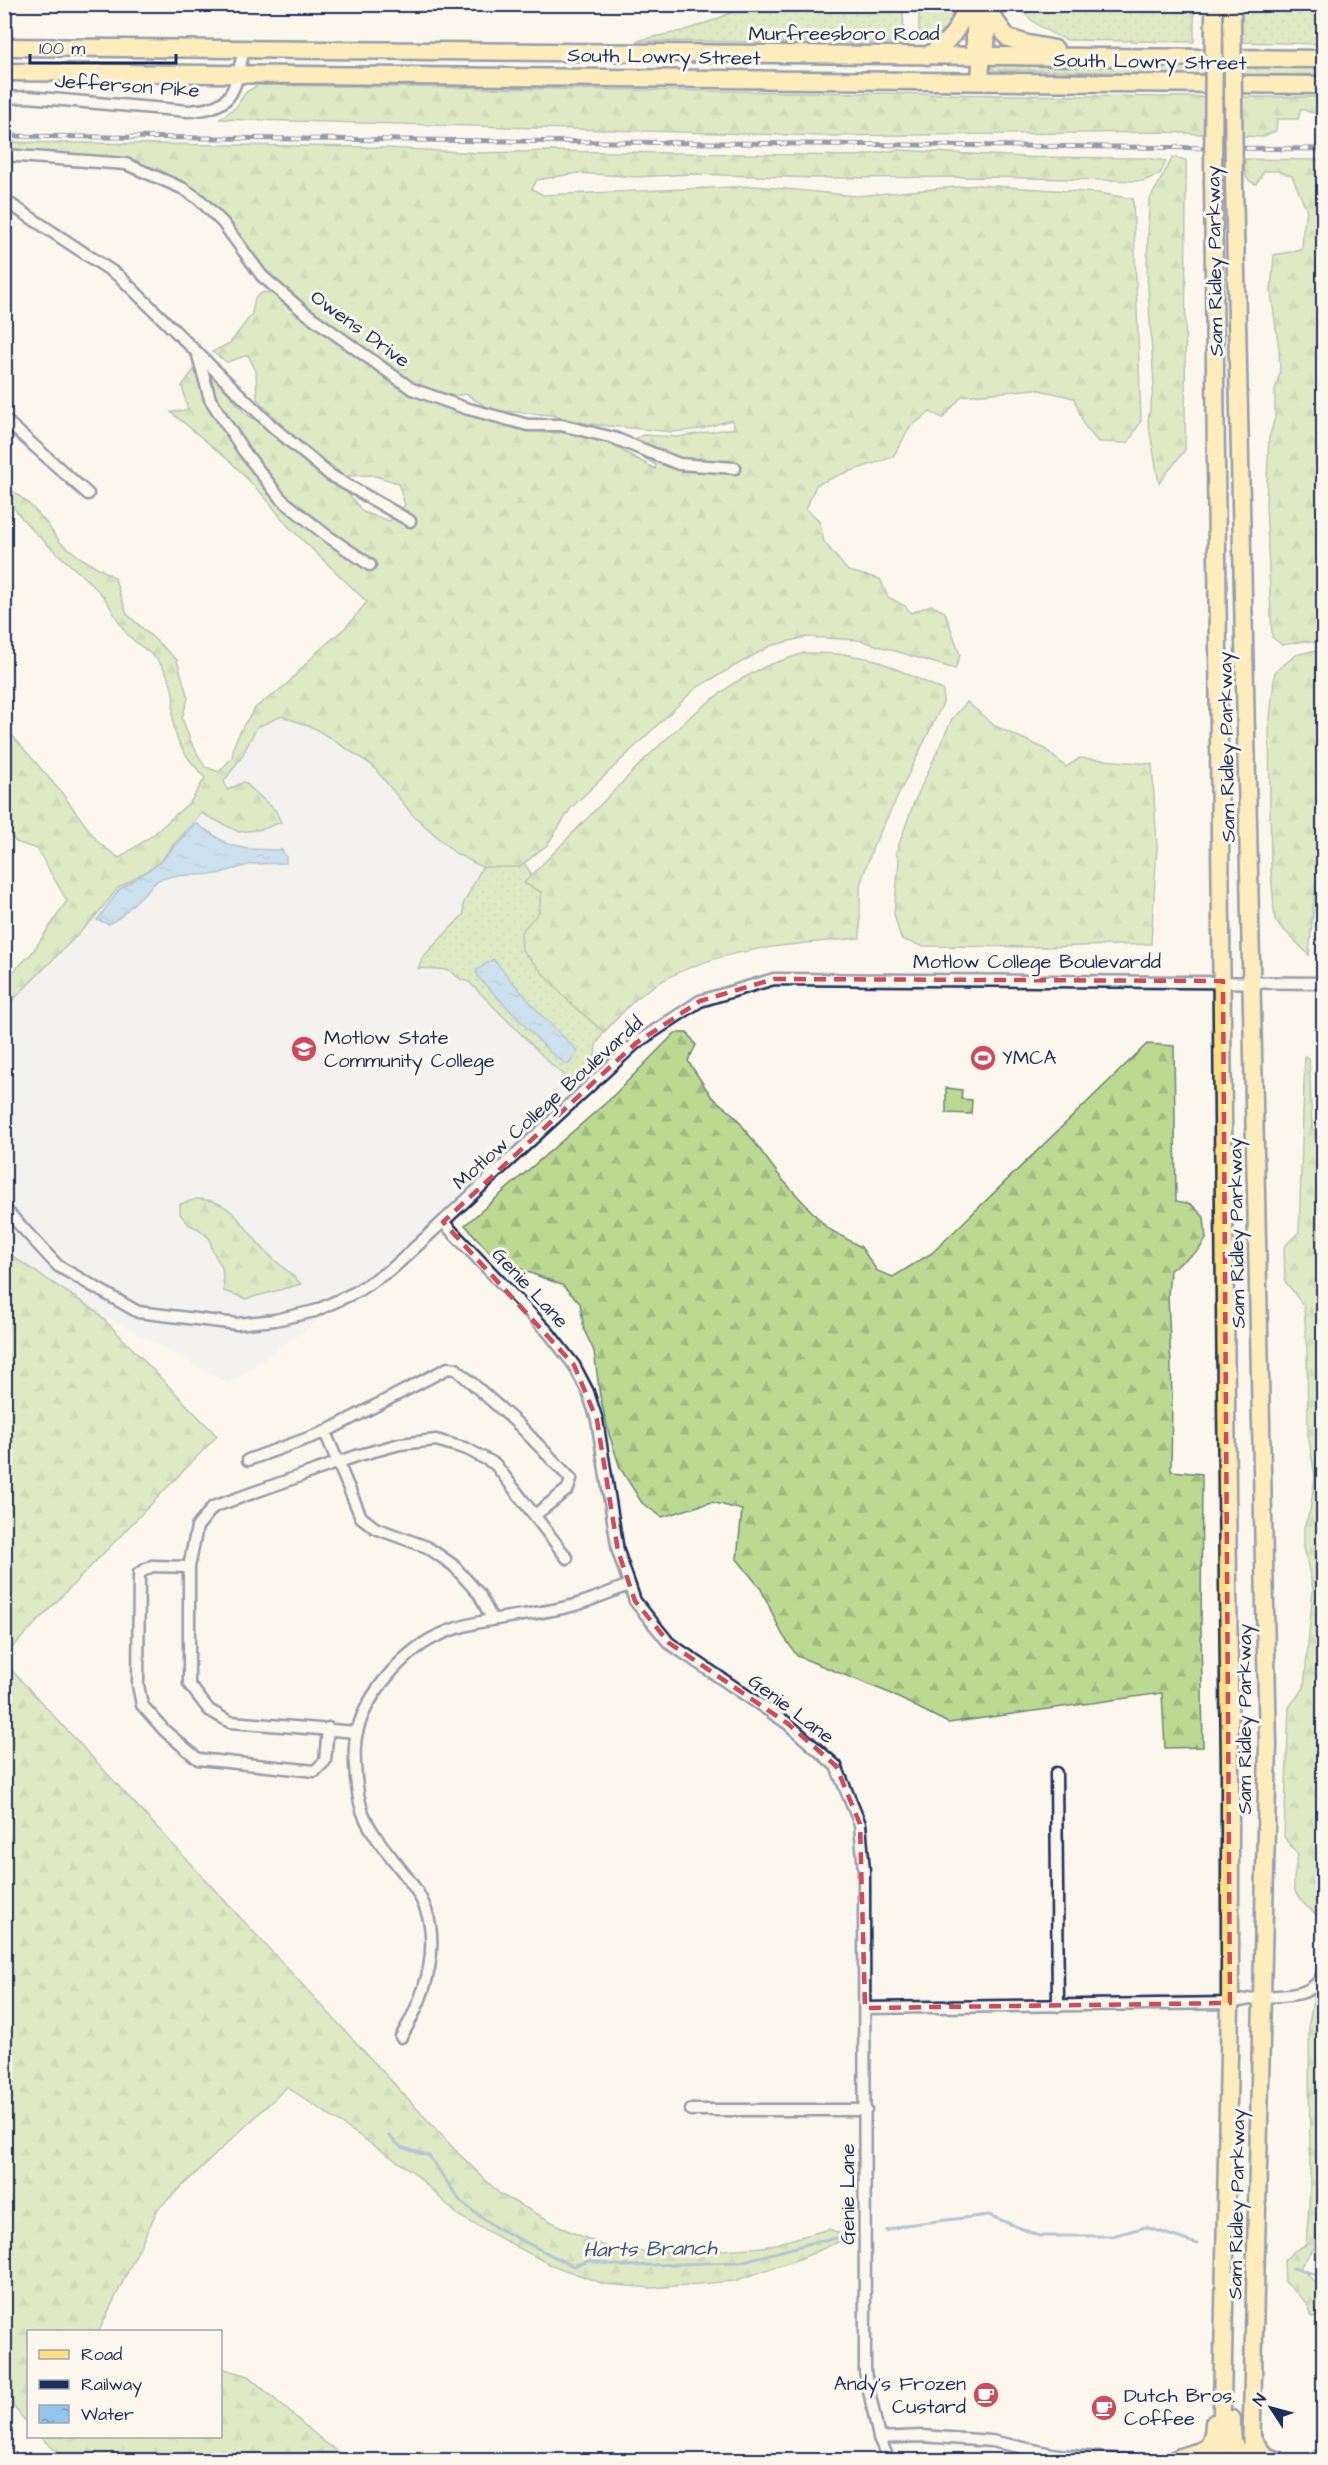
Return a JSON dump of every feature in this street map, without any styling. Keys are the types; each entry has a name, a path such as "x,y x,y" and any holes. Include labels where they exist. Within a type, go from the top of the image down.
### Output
{"main road":[{"path":"927,56 943,45 959,28 967,4"},
{"path":"980,81 982,52 986,46 984,7"},
{"path":"984,7 1008,38 1028,44 1067,50 1096,51 1115,58"},
{"name":"Sam Ridley Parkway","path":"1213,7 1230,2003 1222,2460"},
{"name":"Sam Ridley Parkway","path":"1231,8 1268,1745 1251,2460"},
{"name":"Murfreesboro Road","path":"4,47 927,56 982,52 1115,58 1323,59"},
{"name":"South Lowry Street","path":"4,72 1323,85"},
{"path":"1182,2458 1205,2449 1214,2434 1218,2307 1224,2294"},
{"path":"1224,2294 1232,2309 1232,2437 1238,2454 1251,2460"},
{"path":"1252,2436 1260,2452 1267,2458 1277,2460"},
{"path":"1182,2458 1222,2460"}],"street":[{"name":"Jefferson Pike","path":"4,98 28,97 188,111 210,110 233,92 244,49"},
{"name":"Owens Drive","path":"4,155 126,164 182,188 199,199 224,223 262,276 303,311 412,389 465,408 528,425 561,424 614,438 680,464 735,468"},
{"path":"4,200 119,276 273,427 330,475 410,521"},
{"path":"197,352 210,399 238,444 281,499 326,535 370,565"},
{"path":"4,419 88,494"},
{"name":"Motlow College Boulevardd","path":"4,1208 58,1266 138,1312 237,1324 276,1320 315,1311 356,1292 393,1268 636,1043 700,1001 774,979 1323,983"},
{"name":"Genie Lane","path":"443,1222 549,1333 574,1365 588,1392 597,1420 618,1551 635,1600 669,1643 787,1723 836,1766 860,1824 864,1871 866,2372 879,2439 889,2460"},
{"path":"248,1460 325,1432 448,1368 456,1369 518,1424 571,1479 568,1489 535,1515"},
{"path":"325,1432 361,1517 375,1528 427,1547 453,1565 479,1594 492,1619"},
{"path":"357,1732 231,1722 209,1710 189,1684 189,1567 197,1527 213,1507 339,1462 400,1444 436,1440 467,1449 495,1464 567,1557"},
{"path":"189,1567 152,1566 139,1573 138,1684 142,1705 165,1731 198,1759 315,1771 325,1761 328,1728"},
{"path":"401,2037 413,2018 431,1968 430,1925 422,1901 401,1868 381,1845 363,1812 355,1772 357,1732 370,1703 388,1676 407,1656 436,1636 492,1619 578,1605 629,1585"},
{"path":"1056,1773 1058,2006"},
{"path":"865,2007 1230,2003 1263,1997 1292,1996 1308,1991 1321,1979 1323,1970"},
{"path":"691,2110 866,2110"},
{"path":"879,2439 922,2436 990,2441 1057,2455 1127,2460"}],"highlighted area":[{"path":"774,979 1223,981 1230,2003 865,2008 860,1824 836,1766 787,1723 669,1643 635,1601 618,1551 597,1420 574,1365 443,1222 636,1043 700,1001"}],"shaded area":[{"name":"Motlow State Community College","path":"282,716 316,729 372,765 412,814 482,867 503,928 594,1033 612,1066 393,1268 228,1384 96,1311 15,1259 5,1248 5,1008 94,918 118,888 157,865 240,759 257,727"}],"green space":[{"path":"747,5 903,5 904,43 636,41 682,31 715,20"},
{"path":"919,5 982,5 979,40 919,39"},
{"path":"1015,5 1194,5 1194,42 1067,40 1039,26"},
{"path":"1240,5 1323,5 1323,44 1240,42"},
{"path":"990,62 1323,65 1324,74 1162,77 1110,72 991,70 988,69"},
{"path":"258,85 1324,97 1323,113 1301,109 1298,119 1277,119 1276,131 1261,137 1165,132 823,136 220,119 236,107 246,92"},
{"path":"5,142 367,147 481,153 549,151 857,156 897,150 1025,157 1146,158 1166,161 1160,174 1143,181 991,177 816,178 691,174 637,177 578,173 537,180 532,189 543,195 756,186 856,196 978,185 1099,193 1133,199 1141,421 1128,443 1098,442 1084,425 1074,398 1035,389 962,396 943,418 930,412 910,427 893,457 816,485 806,509 819,520 824,542 848,571 880,579 888,597 905,606 911,613 931,605 945,612 960,655 955,669 859,640 806,637 770,646 696,688 571,808 547,845 519,867 482,867 455,853 412,814 372,765 316,729 282,716 257,727 240,759 224,781 227,790 244,782 275,810 281,822 263,829 239,832 201,813 157,865 118,888 94,918 5,1008 5,980 31,954 67,901 37,849 16,842 5,830 4,726 61,792 98,842 119,858 154,834 191,801 205,778 186,755 176,735 173,721 172,686 161,665 126,632 102,595 92,584 46,543 17,512 8,498 5,485 28,503 60,542 81,558 114,577 127,614 177,660 188,698 182,718 190,740 205,767 219,772 232,758 234,745 255,708 286,685 317,652 346,627 367,602 289,527 263,495 232,463 171,412 188,410 182,386 196,367 211,373 245,413 281,438 346,491 363,512 390,521 405,505 398,483 372,475 345,476 289,432 257,399 256,371 248,355 227,362 212,352 230,343 252,314 255,298 263,292 277,295 359,359 412,391 522,428 546,433 579,433 609,443 655,469 656,465 622,445 643,435 677,437 735,428 731,420 701,429 672,432 589,424 551,415 491,410 466,394 454,396 412,383 296,300 261,269 214,204 159,169 125,160 5,153"},
{"path":"1173,157 1186,160 1185,450 1159,483 1148,421 1154,385 1147,271 1149,201"},
{"path":"1245,159 1323,160 1323,644 1305,641 1282,645 1272,637 1266,503 1269,438 1275,418 1275,390 1280,373 1271,293 1274,255 1302,250 1307,211 1292,176 1278,171 1264,171 1256,184 1247,177"},
{"path":"1312,651 1323,652 1324,870 1316,880 1309,955 1275,921 1271,872 1269,727 1275,672 1296,655"},
{"path":"804,653 844,654 876,660 943,690 943,703 873,847 860,885 860,938 802,943 743,952 686,969 660,982 636,999 604,1032 569,1002 522,950 521,932 539,912 541,892 524,883 646,758 693,714 734,683 766,666"},
{"path":"967,702 995,726 1045,749 1066,767 1080,758 1152,764 1157,847 1151,944 1046,947 922,946 901,939 894,914 899,860 896,853 913,805 952,719"},
{"path":"524,863 532,875 525,883 542,892 539,912 569,1002 604,1032 596,1045 594,1064 573,1082 552,1065 469,982 462,980 449,970 418,968 423,957 464,914 463,905 482,867"},
{"path":"675,1033 688,1033 696,1045 688,1061 711,1096 735,1116 781,1178 827,1228 861,1247 877,1271 893,1277 932,1253 1147,1044 1174,1046 1176,1201 1191,1204 1204,1217 1206,1239 1198,1251 1170,1270 1168,1296 1172,1393 1171,1471 1202,1474 1203,1747 1165,1748 1162,1693 948,1723 887,1692 797,1656 782,1634 761,1589 737,1559 742,1510 712,1502 662,1517 642,1503 620,1468 609,1434 600,1396 594,1351 584,1330 580,1303 562,1285 525,1271 489,1252 465,1225 608,1101"},
{"path":"1305,1056 1309,1058 1312,1128 1316,1131 1323,1445 1320,1482 1324,1510 1324,1803 1319,1803 1318,1916 1302,1902 1295,1890 1294,1876 1298,1855 1284,1837 1289,1707 1304,1688 1313,1589 1304,1548 1304,1527 1310,1511 1315,1477 1308,1434 1304,1306 1285,1281 1284,1247 1299,1232"},
{"path":"946,1088 962,1090 961,1099 972,1100 971,1114 946,1113"},
{"path":"197,1199 209,1200 227,1208 264,1249 301,1284 246,1299 224,1291 222,1267 212,1250 210,1239 199,1229 189,1225 180,1214 180,1204"},
{"path":"5,1248 16,1259 96,1311 217,1436 5,1655"},
{"path":"5,1663 458,2153 500,2194 567,2230 619,2252 709,2251 764,2247 829,2229 849,2237 802,2258 734,2281 652,2288 604,2284 549,2264 459,2216 413,2172 287,2087 158,2209 99,2330 27,2330 27,2424 4,2394"},
{"path":"1323,1975 1324,2054 1315,2247 1300,2267 1320,2287 1319,2316 1312,2317 1308,2304 1285,2282 1284,2261 1294,2251 1306,2245 1310,2192 1309,2023 1317,1979"},
{"path":"222,2368 248,2376 323,2441 349,2460 66,2460 41,2438 222,2438"}],"water":[{"path":"195,823 229,845 249,849 282,850 286,863 252,864 217,874 173,876 158,880 119,918 109,924 97,920 119,890 161,862"},
{"path":"493,959 542,1016 578,1051 569,1064 550,1052 478,977 476,971"}],"waterway":[{"name":"Harts Branch","path":"389,2136 401,2147 429,2156 461,2202 495,2227 573,2266 589,2261 624,2266 740,2262 822,2240 849,2237"},
{"name":"Harts Branch","path":"886,2231 905,2225 989,2215 1039,2236 1112,2236 1146,2227 1197,2244"},
{"name":"Harts Branch","path":"1293,2268 1324,2277"}],"railway":[{"path":"4,136 1324,149"}],"place":[{"name":"Motlow State Community College","path":"304,1049"},
{"name":"YMCA","path":"983,1058"},
{"name":"Andy's Frozen Custard","path":"986,2395"},
{"name":"Dutch Bros. Coffee","path":"1104,2408"}]}
